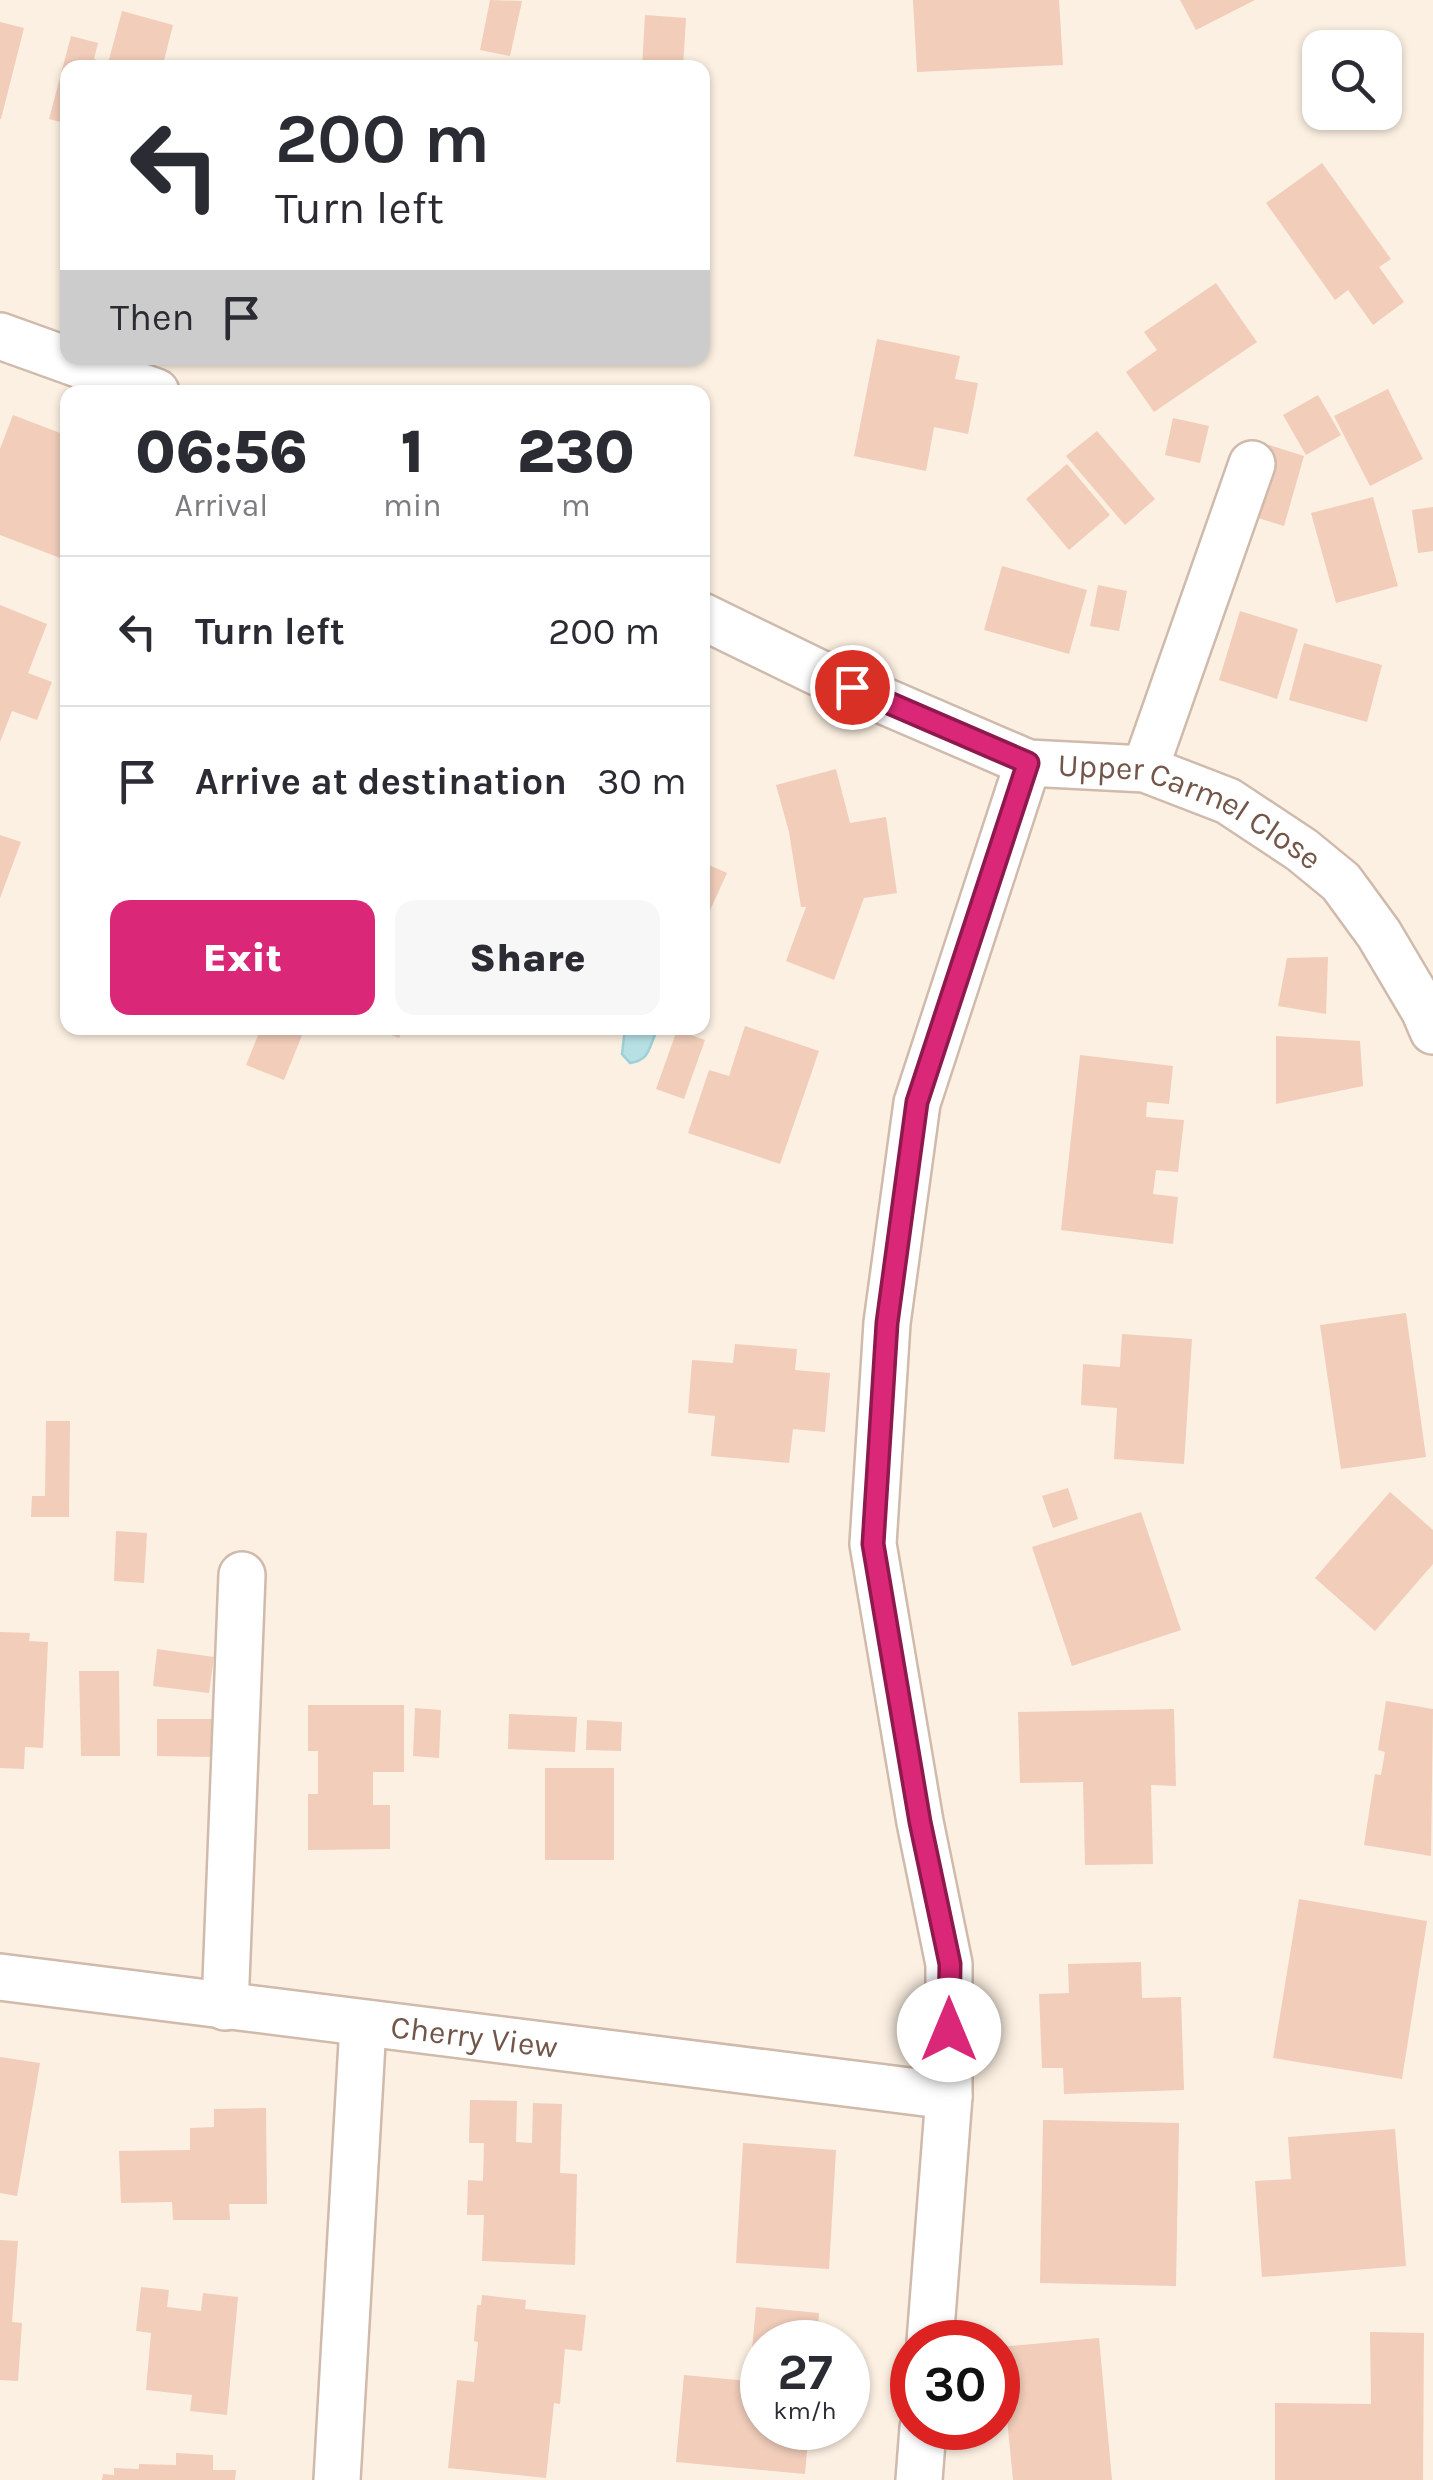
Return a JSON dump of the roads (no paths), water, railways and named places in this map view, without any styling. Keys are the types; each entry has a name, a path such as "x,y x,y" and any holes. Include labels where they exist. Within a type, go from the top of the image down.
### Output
{"street":[{"path":"0,336 60,358"},
{"path":"81,365 136,385"},
{"path":"1145,769 1252,464"},
{"name":"Upper Carmel Close","path":"710,620 817,672 1028,763 1145,769 1228,800 1341,882 1378,934 1433,1031"},
{"path":"932,2320 949,2096 950,1964 917,1803 873,1544 874,1526 887,1323 917,1102 1028,763"},
{"path":"224,2007 242,1575"},
{"name":"Cherry View","path":"0,1977 949,2096"},
{"path":"336,2480 364,2025"},
{"path":"919,2480 921,2450"}],"water":[{"path":"624,1035 656,1035 643,1058 630,1063 622,1054"}]}
